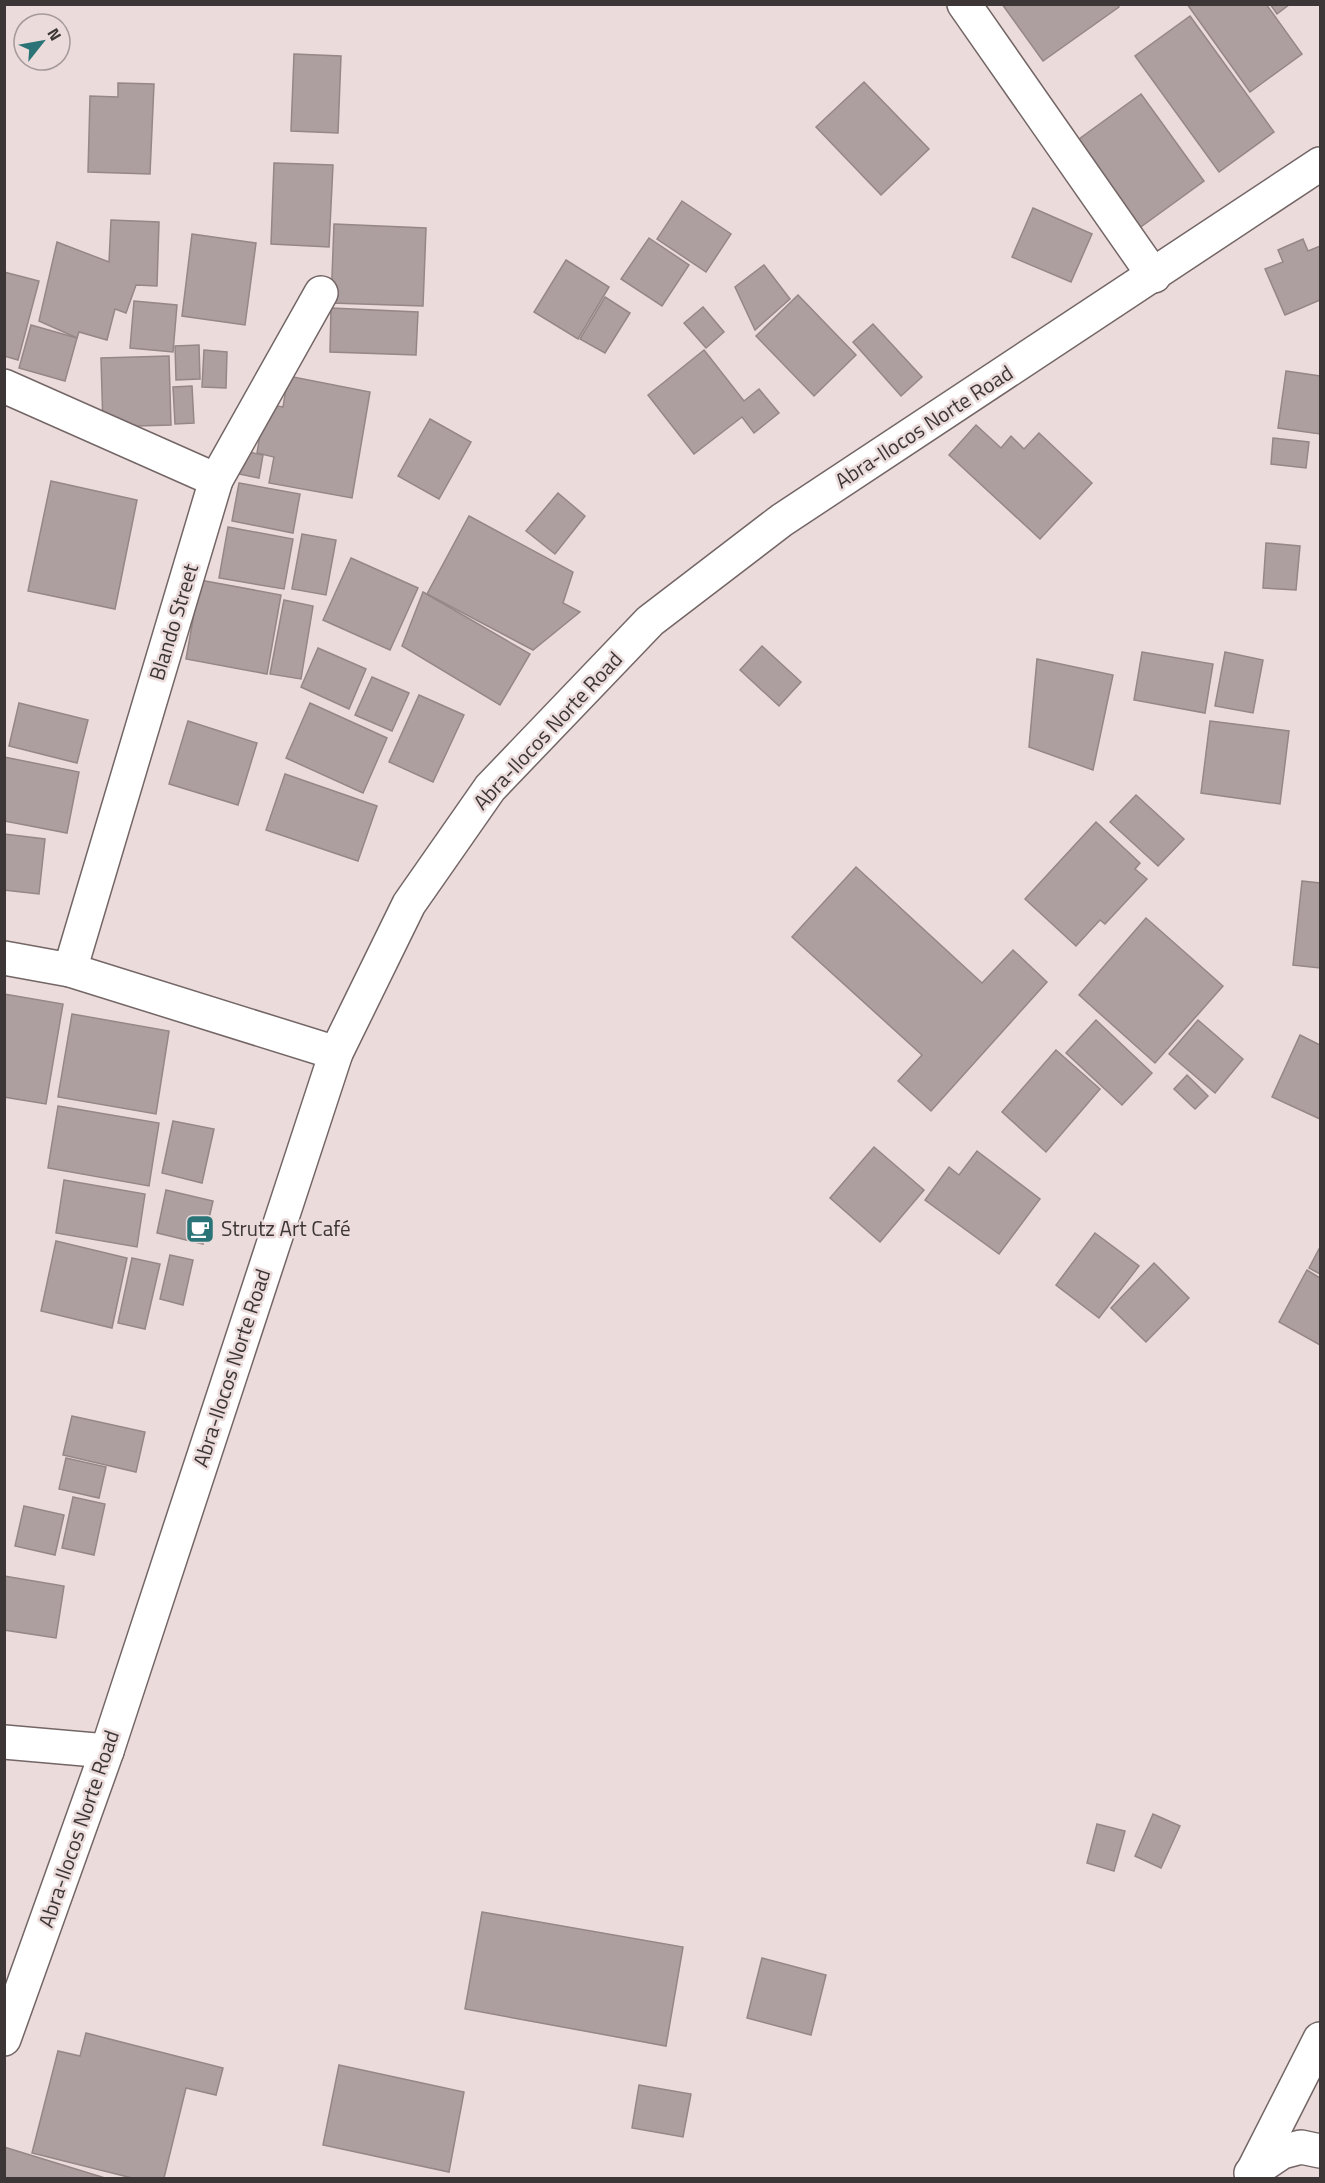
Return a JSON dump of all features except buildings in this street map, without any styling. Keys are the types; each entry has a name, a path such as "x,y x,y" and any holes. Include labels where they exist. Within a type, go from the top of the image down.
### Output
{"main road":[{"path":"964,4 1154,276"},
{"name":"Abra-Ilocos Norte Road","path":"4,2039 107,1751 336,1053 409,904 489,788 650,621 783,520 1320,165"},
{"name":"Blando Street","path":"70,970 216,480 321,293"},
{"path":"4,386 216,480"},
{"path":"4,958 70,970 336,1053"},
{"path":"4,1742 107,1751"},
{"path":"1250,2174 1320,2039"},
{"path":"1250,2174 1282,2152 1301,2147 1320,2151"}],"place":[{"name":"Strutz Art Café","path":"200,1229"}]}
